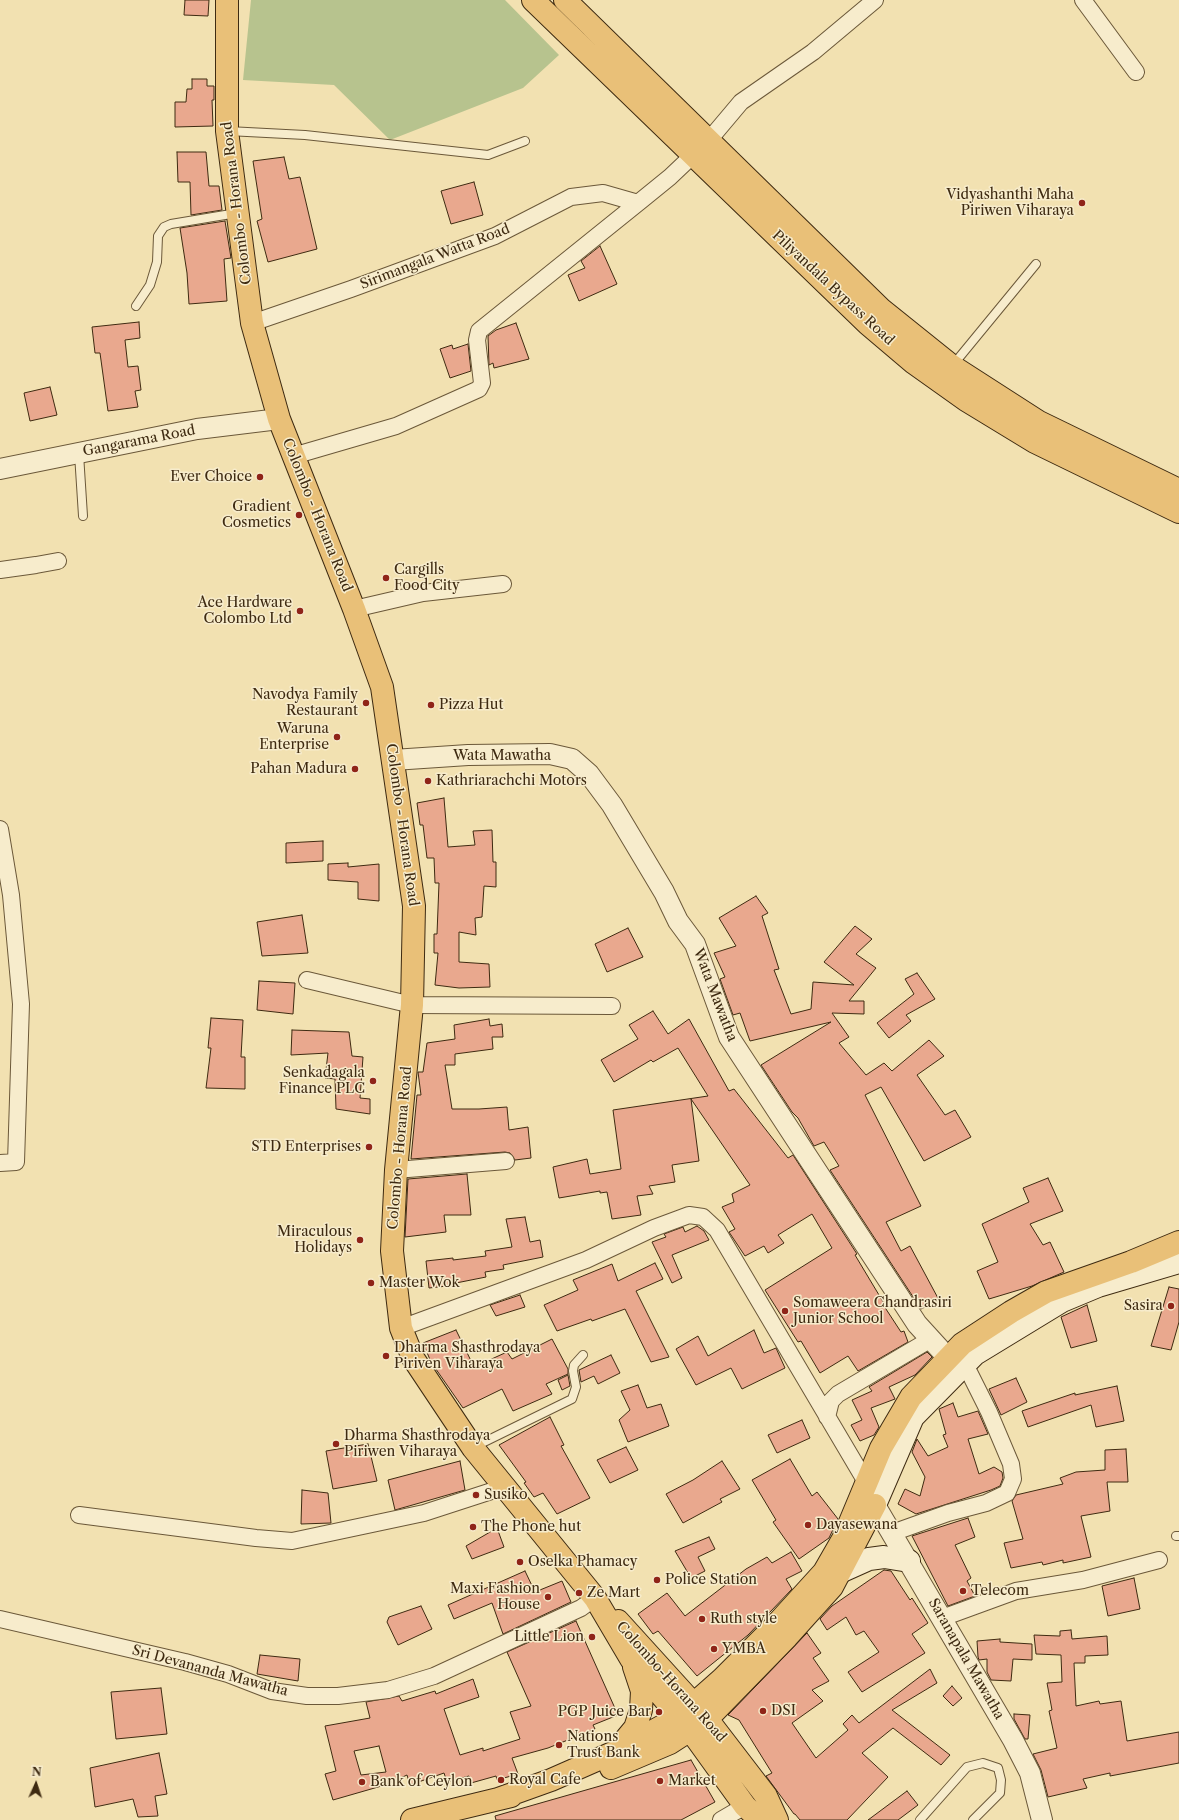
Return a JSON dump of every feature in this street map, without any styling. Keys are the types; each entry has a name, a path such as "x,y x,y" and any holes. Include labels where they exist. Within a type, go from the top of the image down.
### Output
{"main road":[{"name":"Colombo - Horana Road","path":"227,0 227,131 252,323 279,419 354,609 382,687 414,906 412,1005 396,1170 392,1251 401,1328 414,1358 473,1448 598,1604"},
{"name":"Piliyandala Bypass Road","path":"533,0 868,324 966,400 1035,442 1179,512"},
{"name":"Piliyandala Bypass Road","path":"565,0 881,309 952,366 1039,422 1179,490"},
{"path":"412,1820 455,1815 551,1780 693,1717 797,1626 832,1587 875,1505 913,1417 957,1361 962,1344 1046,1292 1131,1262 1179,1242"},
{"path":"498,1799 601,1773 670,1743 824,1572 843,1539 881,1448 911,1397 957,1361 975,1354 1062,1301 1098,1286 1179,1262"},
{"path":"840,1572 869,1559 884,1557 909,1561"},
{"name":"Colombo-Horana Road","path":"598,1604 622,1624 693,1717 752,1813"},
{"name":"Colombo-Horana Road","path":"598,1604 630,1659 693,1717 766,1796 777,1820"},
{"path":"616,1751 635,1728 642,1710 642,1691 630,1659"}],"street":[{"path":"293,456 396,426 479,389 482,383 476,340 479,331 638,203 709,140 741,102 813,52 875,0"},
{"path":"1083,0 1136,72"},
{"name":"Sirimangala Watta Road","path":"252,323 351,289 495,236 571,197 603,193 638,203"},
{"name":"Gangarama Road","path":"0,469 197,429 279,419"},
{"path":"0,570 58,560"},
{"path":"354,609 423,593 503,584"},
{"name":"Wata Mawatha","path":"393,760 468,755 550,754 572,759 589,774 612,805 664,892 678,921 695,944 729,1037 917,1324 931,1340 957,1361"},
{"path":"0,829 11,895 22,1004 16,1162 0,1163"},
{"path":"307,980 412,1005 612,1006"},
{"path":"396,1170 506,1161"},
{"path":"401,1328 586,1260 654,1228 689,1215 703,1217 717,1230 866,1482"},
{"path":"827,1416 831,1401 838,1394 931,1340"},
{"path":"892,1533 948,1513 986,1503 1007,1493 1014,1478 1011,1464 989,1412 957,1361"},
{"name":"Saranapala Mawatha","path":"866,1482 875,1505 1013,1740 1030,1773 1042,1820"},
{"path":"80,1515 256,1538 292,1541 424,1512 504,1487"},
{"path":"942,1618 1016,1591 1083,1580 1158,1560"},
{"name":"Sri Devananda Mawatha","path":"0,1619 185,1662 228,1674 272,1691 306,1696 338,1696 388,1690 434,1676 581,1608 598,1604"},
{"path":"721,1820 752,1813"}],"lane":[{"path":"227,131 305,135 488,155 525,141"},
{"path":"136,306 150,285 157,262 158,236 164,227 171,224 238,213"},
{"path":"952,366 1036,264"},
{"path":"79,453 82,516"},
{"path":"473,1448 572,1400 576,1387 573,1371 574,1365 583,1355"},
{"path":"920,1820 967,1767 983,1763 998,1768 1001,1780 1000,1793 974,1820"}],"green space":[{"path":"251,0 505,0 559,55 523,88 390,140 334,85 243,80"}],"building":[{"path":"185,0 209,0 208,16 184,15"},
{"path":"192,79 207,79 207,86 214,86 214,100 212,100 213,126 175,127 175,102 186,102 187,89 192,89"},
{"path":"177,152 206,152 209,186 219,186 222,210 191,215 190,182 178,182"},
{"path":"284,157 289,179 300,177 317,249 268,262 257,221 262,219 253,161"},
{"path":"474,182 483,215 451,224 441,191"},
{"path":"225,221 231,258 224,259 227,301 189,304 187,273 180,228"},
{"path":"600,246 617,284 579,301 568,275 585,268 581,261"},
{"path":"139,322 140,338 125,340 128,367 138,366 141,390 135,391 138,407 108,411 100,353 95,353 92,327"},
{"path":"516,323 529,359 494,368 493,363 489,365 488,336 496,330"},
{"path":"468,344 471,371 450,378 440,349 452,345 453,349"},
{"path":"50,387 57,415 30,421 24,393"},
{"path":"444,798 448,847 475,845 473,831 492,830 493,862 496,862 496,887 484,886 482,917 475,918 476,935 459,932 459,962 489,964 490,987 459,988 435,985 438,953 434,953 434,934 437,934 439,883 435,883 434,858 427,858 423,825 420,825 417,803"},
{"path":"323,841 323,861 286,863 286,843"},
{"path":"348,863 348,867 379,864 379,901 358,899 358,882 328,880 328,864"},
{"path":"756,896 768,913 762,916 779,969 774,970 791,1014 811,1009 813,982 854,985 824,962 855,926 872,939 856,954 876,968 849,1001 864,1001 864,1014 832,1013 849,1037 839,1043 866,1075 884,1063 892,1071 929,1040 944,1056 917,1075 945,1115 955,1110 971,1137 924,1161 881,1087 865,1095 921,1206 886,1222 901,1251 910,1246 939,1300 921,1309 830,1170 839,1166 824,1142 814,1146 798,1118 792,1112 761,1065 831,1022 750,1041 740,1013 733,1015 720,979 725,977 714,953 736,946 719,918"},
{"path":"302,915 308,953 262,956 257,922"},
{"path":"628,928 643,957 607,972 595,944"},
{"path":"917,973 935,999 906,1015 911,1021 889,1038 877,1023 914,994 905,979"},
{"path":"259,981 295,983 293,1014 257,1010"},
{"path":"653,1011 668,1034 689,1019 729,1091 734,1089 788,1158 793,1155 857,1254 855,1255 885,1305 884,1306 901,1332 904,1331 908,1342 858,1371 848,1356 820,1373 801,1341 798,1342 765,1290 832,1248 812,1214 778,1235 784,1243 768,1253 764,1246 745,1256 729,1232 735,1229 722,1207 734,1202 732,1194 750,1185 691,1099 699,1161 672,1165 675,1182 649,1186 653,1194 637,1196 641,1215 612,1219 607,1192 600,1193 600,1191 559,1198 553,1167 587,1159 590,1174 621,1169 613,1110 708,1096 678,1048 653,1062 651,1060 614,1082 601,1060 638,1039 629,1025"},
{"path":"211,1018 243,1020 241,1057 245,1057 245,1089 206,1088 211,1048 208,1048"},
{"path":"489,1019 490,1026 502,1024 503,1037 492,1037 493,1049 455,1054 455,1065 445,1065 452,1109 507,1107 509,1130 528,1127 531,1158 515,1160 510,1153 505,1152 411,1159 417,1095 421,1095 418,1072 423,1072 427,1043 455,1039 454,1025"},
{"path":"292,1030 349,1032 352,1056 363,1057 360,1098 370,1099 370,1114 336,1109 335,1079 325,1078 328,1053 291,1055"},
{"path":"467,1174 471,1215 444,1215 446,1232 405,1237 408,1179"},
{"path":"1048,1178 1063,1211 1030,1224 1043,1245 1050,1242 1064,1272 1032,1286 989,1299 977,1271 998,1262 982,1224 1029,1202 1023,1188"},
{"path":"525,1217 530,1242 540,1240 543,1257 503,1265 504,1269 485,1272 486,1277 456,1283 456,1285 429,1288 426,1261 453,1258 453,1260 486,1256 485,1251 512,1247 506,1219"},
{"path":"697,1226 704,1231 709,1240 672,1255 682,1278 672,1283 652,1242 666,1237 664,1234 683,1227 685,1232"},
{"path":"655,1263 663,1279 636,1291 669,1357 651,1362 625,1309 592,1321 591,1319 557,1331 544,1305 578,1290 573,1280 612,1264 618,1281"},
{"name":"Sasira","path":"1169,1287 1179,1289 1179,1322 1171,1350 1151,1346"},
{"path":"520,1295 525,1307 496,1316 490,1305"},
{"path":"1087,1305 1097,1341 1071,1348 1061,1317"},
{"path":"456,1330 474,1367 507,1352 512,1359 552,1339 568,1369 568,1374 546,1384 552,1394 513,1411 502,1389 463,1408 431,1362 423,1343"},
{"path":"754,1330 764,1353 776,1348 785,1368 742,1389 731,1368 696,1385 676,1349 698,1336 708,1356"},
{"path":"927,1352 932,1357 915,1375 889,1387 895,1399 871,1408 879,1427 874,1435 860,1441 851,1425 862,1420 852,1400 872,1391 869,1387"},
{"path":"611,1355 620,1373 598,1384 594,1376 581,1382 579,1370"},
{"path":"568,1375 570,1386 562,1390 558,1380"},
{"path":"1016,1378 1027,1402 1001,1415 989,1389"},
{"path":"638,1385 647,1408 661,1404 669,1426 628,1442 619,1420 630,1410 621,1391"},
{"path":"1117,1386 1124,1421 1096,1427 1091,1405 1028,1427 1022,1411 1075,1393 1075,1395"},
{"path":"953,1403 958,1417 978,1411 988,1434 968,1439 979,1474 994,1467 1002,1472 1003,1478 1000,1486 991,1490 916,1514 898,1504 905,1489 920,1496 925,1477 912,1452 917,1439 928,1456 948,1447 943,1435 946,1434 939,1409"},
{"path":"550,1417 564,1445 561,1446 590,1498 557,1514 543,1493 534,1497 524,1483 526,1482 499,1445"},
{"path":"802,1420 810,1438 777,1453 768,1435"},
{"path":"368,1444 377,1481 333,1489 326,1451"},
{"path":"626,1447 638,1470 610,1483 597,1460"},
{"path":"1126,1449 1128,1482 1107,1482 1110,1511 1081,1516 1091,1557 1063,1563 1063,1560 1043,1565 1042,1562 1011,1568 1004,1543 1023,1539 1012,1501 1016,1495 1063,1484 1060,1478 1076,1472 1105,1470 1105,1450"},
{"path":"790,1459 812,1496 817,1492 838,1519 829,1538 799,1559 773,1522 776,1520 752,1480"},
{"path":"460,1461 465,1490 395,1510 388,1480"},
{"path":"722,1461 740,1489 720,1499 722,1502 683,1523 666,1494 693,1480"},
{"path":"302,1490 328,1493 331,1523 301,1524"},
{"path":"968,1518 975,1537 955,1545 971,1578 967,1581 975,1596 948,1606 912,1536"},
{"path":"497,1528 504,1547 472,1559 466,1546"},
{"path":"709,1537 715,1549 698,1557 705,1571 691,1578 675,1551"},
{"path":"791,1552 802,1571 786,1579 792,1589 748,1635 697,1676 658,1631 653,1634 638,1614 667,1593 685,1616 746,1569 767,1557 772,1563"},
{"path":"884,1570 891,1571 910,1600 912,1598 928,1623 912,1634 925,1653 862,1692 848,1672 879,1652 864,1631 856,1635 846,1617 827,1630 820,1619 832,1606"},
{"path":"525,1571 535,1592 562,1581 571,1602 503,1634 492,1603 454,1619 448,1605"},
{"path":"1134,1578 1140,1609 1108,1616 1102,1586"},
{"path":"421,1606 432,1629 398,1645 387,1622 389,1617"},
{"path":"576,1621 618,1715 593,1725 595,1729 548,1748 512,1758 518,1774 497,1780 496,1776 471,1783 469,1776 447,1782 444,1773 410,1785 407,1775 385,1785 333,1800 325,1774 336,1771 325,1726 370,1718 366,1702 399,1696 402,1701 435,1691 436,1694 473,1679 479,1697 444,1709 460,1755 483,1748 483,1751 520,1739 510,1712 531,1706 507,1652","holes":["379,1746 386,1772 361,1775 354,1751"]},
{"path":"1071,1630 1072,1639 1107,1636 1108,1655 1085,1656 1085,1663 1074,1663 1076,1706 1099,1701 1100,1704 1121,1701 1127,1741 1179,1732 1179,1763 1110,1776 1110,1773 1083,1779 1087,1788 1048,1797 1041,1770 1033,1754 1057,1748 1049,1711 1052,1710 1047,1683 1062,1682 1061,1655 1036,1654 1034,1635 1060,1636 1060,1631"},
{"path":"807,1633 821,1653 813,1658 829,1681 812,1690 823,1701 792,1723 816,1758 848,1730 843,1724 852,1715 859,1723 930,1669 937,1683 892,1710 950,1755 941,1765 893,1728 862,1753 888,1777 847,1820 800,1820 766,1776 772,1773 739,1720 728,1715"},
{"path":"1000,1639 1000,1642 1032,1644 1032,1660 1013,1659 1011,1681 991,1680 987,1672 987,1659 979,1660 978,1657 977,1641"},
{"path":"260,1655 300,1659 298,1681 257,1674"},
{"path":"952,1686 962,1698 953,1706 943,1696"},
{"path":"161,1688 167,1734 116,1739 111,1692"},
{"path":"1014,1714 1030,1715 1028,1739 1025,1739 1014,1719"},
{"path":"159,1753 167,1794 155,1796 158,1816 138,1817 133,1799 95,1807 90,1768"},
{"name":"Market","path":"691,1760 715,1802 681,1820 496,1820 495,1816"},
{"path":"907,1791 918,1805 898,1820 868,1820"}],"place":[{"name":"Vidyashanthi Maha Piriwen Viharaya","path":"1082,203"},
{"name":"Ever Choice","path":"260,477"},
{"name":"Gradient Cosmetics","path":"299,515"},
{"name":"Cargills Food City","path":"386,578"},
{"name":"Ace Hardware Colombo Ltd","path":"300,611"},
{"name":"Navodya Family Restaurant","path":"366,703"},
{"name":"Pizza Hut","path":"431,705"},
{"name":"Waruna Enterprise","path":"337,737"},
{"name":"Pahan Madura","path":"355,769"},
{"name":"Kathriarachchi Motors","path":"428,781"},
{"name":"Senkadagala Finance PLC","path":"373,1081"},
{"name":"STD Enterprises","path":"369,1147"},
{"name":"Miraculous Holidays","path":"360,1240"},
{"name":"Master Wok","path":"371,1283"},
{"name":"Sasira","path":"1171,1306"},
{"name":"Somaweera Chandrasiri Junior School","path":"785,1311"},
{"name":"Dharma Shasthrodaya Piriven Viharaya","path":"386,1356"},
{"name":"Dharma Shasthrodaya Piriwen Viharaya","path":"336,1444"},
{"name":"Susiko","path":"476,1495"},
{"name":"Dayasewana","path":"808,1525"},
{"name":"The Phone hut","path":"473,1527"},
{"name":"Oselka Phamacy","path":"520,1562"},
{"name":"Police Station","path":"657,1580"},
{"name":"Telecom","path":"963,1591"},
{"name":"Ze Mart","path":"579,1593"},
{"name":"Maxi Fashion House","path":"548,1597"},
{"name":"Ruth style","path":"702,1619"},
{"name":"Little Lion","path":"592,1637"},
{"name":"YMBA","path":"714,1649"},
{"name":"DSI","path":"763,1711"},
{"name":"PGP Juice Bar","path":"659,1712"},
{"name":"Nations Trust Bank","path":"559,1745"},
{"name":"Royal Cafe","path":"501,1780"},
{"name":"Market","path":"660,1781"},
{"name":"Bank of Ceylon","path":"362,1782"}]}
